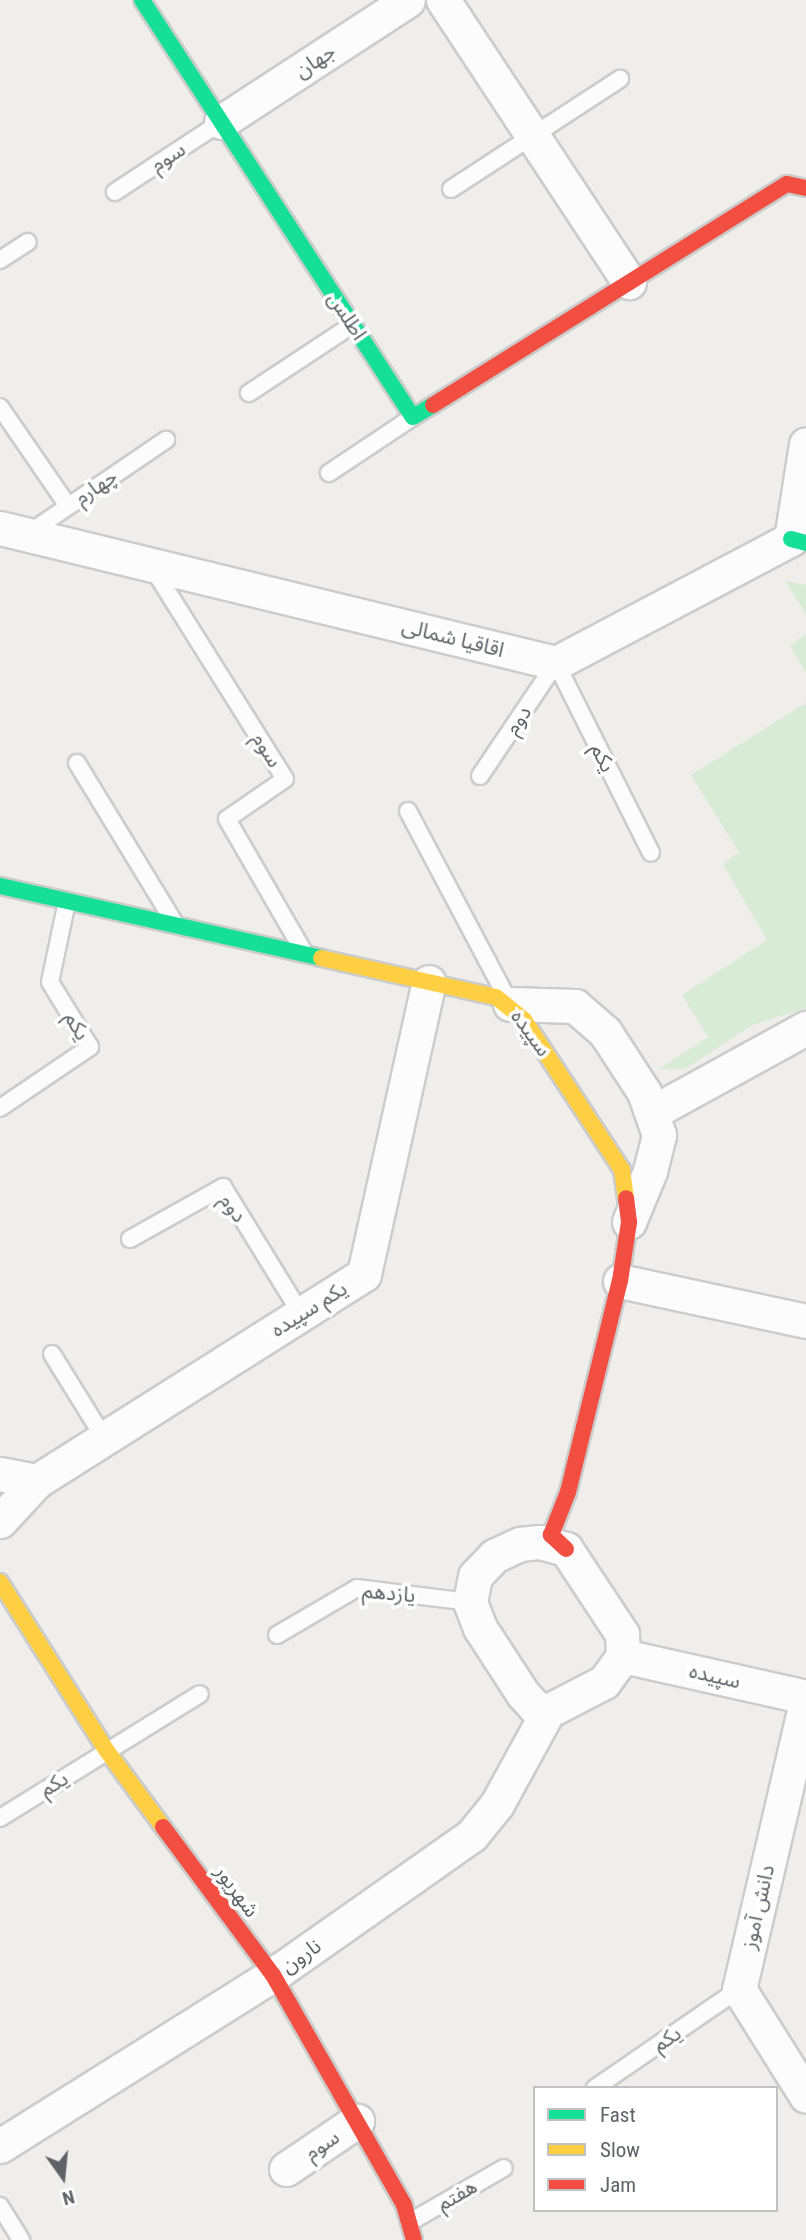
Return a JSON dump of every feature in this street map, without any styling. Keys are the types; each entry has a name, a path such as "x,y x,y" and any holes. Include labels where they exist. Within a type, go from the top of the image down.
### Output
{"street":[{"name":"اطلس","path":"142,0 413,417"},
{"name":"جهان","path":"221,122 408,0"},
{"path":"443,0 629,282"},
{"path":"413,417 787,184 806,188"},
{"path":"556,663 798,541 806,444"},
{"name":"اقاقیا شمالی","path":"13,531 556,663"},
{"name":"سپیده","path":"0,886 429,982 510,1004 622,1170 629,1222 620,1281 568,1492 551,1535 566,1549"},
{"name":"یکم سپیده","path":"0,1521 37,1480 364,1274 429,982"},
{"path":"510,1004 575,1006 590,1017 624,1059 653,1112 659,1135 650,1171 629,1222"},
{"path":"653,1112 806,1028"},
{"path":"620,1281 806,1321"},
{"path":"0,1474 37,1480"},
{"path":"540,1542 566,1549 622,1634 623,1656 604,1682 548,1711 535,1707 523,1694 480,1629 470,1602 475,1576 494,1556 520,1544 540,1542"},
{"name":"شهریور","path":"0,1582 107,1751 273,1975 357,2121 410,2222 414,2240"},
{"name":"سپیده","path":"623,1656 806,1697"},
{"name":"دانش آموز","path":"739,1989 806,1702"},
{"name":"نارون","path":"0,2146 273,1975 472,1835 497,1804 548,1711"},
{"path":"739,1989 806,2096"},
{"name":"سوم","path":"286,2169 357,2121"}],"lane":[{"path":"451,189 620,79"},
{"name":"سوم","path":"115,192 221,122"},
{"path":"0,260 28,242"},
{"path":"249,393 353,325"},
{"path":"0,407 68,506"},
{"path":"329,473 413,417"},
{"name":"چهارم","path":"13,531 68,506 166,440"},
{"name":"سوم","path":"150,564 285,779 227,819 305,954"},
{"name":"دوم","path":"480,776 556,663"},
{"name":"یکم","path":"556,663 651,853"},
{"path":"77,763 177,926"},
{"path":"408,811 510,1004"},
{"name":"یکم","path":"0,1108 90,1047 50,982 67,901"},
{"name":"دوم","path":"130,1239 223,1187 301,1314"},
{"path":"52,1354 104,1438"},
{"name":"یازدهم","path":"277,1635 357,1588 470,1602"},
{"path":"107,1751 201,1694"},
{"name":"یکم","path":"0,1818 107,1751"},
{"name":"یکم","path":"598,2086 739,1989"},
{"name":"هفتم","path":"410,2222 504,2168"},
{"path":"0,2206 21,2240"}],"green space":[{"path":"785,581 806,585 806,614"},
{"path":"806,634 806,673 790,646"},
{"path":"806,703 806,1008 752,1025 685,1069 659,1069 708,1037 682,995 767,940 723,864 739,852 691,775"}],"traffic: fast":[{"path":"142,0 413,417 433,405"},
{"path":"791,539 806,543"},
{"path":"0,886 321,958"}],"traffic: slow":[{"path":"321,958 496,997 524,1020 622,1170 626,1198"},
{"path":"0,1582 107,1751 163,1827"}],"traffic: jam":[{"path":"433,405 787,184 806,188"},
{"path":"566,1549 551,1535 568,1492 620,1281 629,1222 626,1198"},
{"path":"163,1827 273,1975 404,2205 414,2240"}]}
